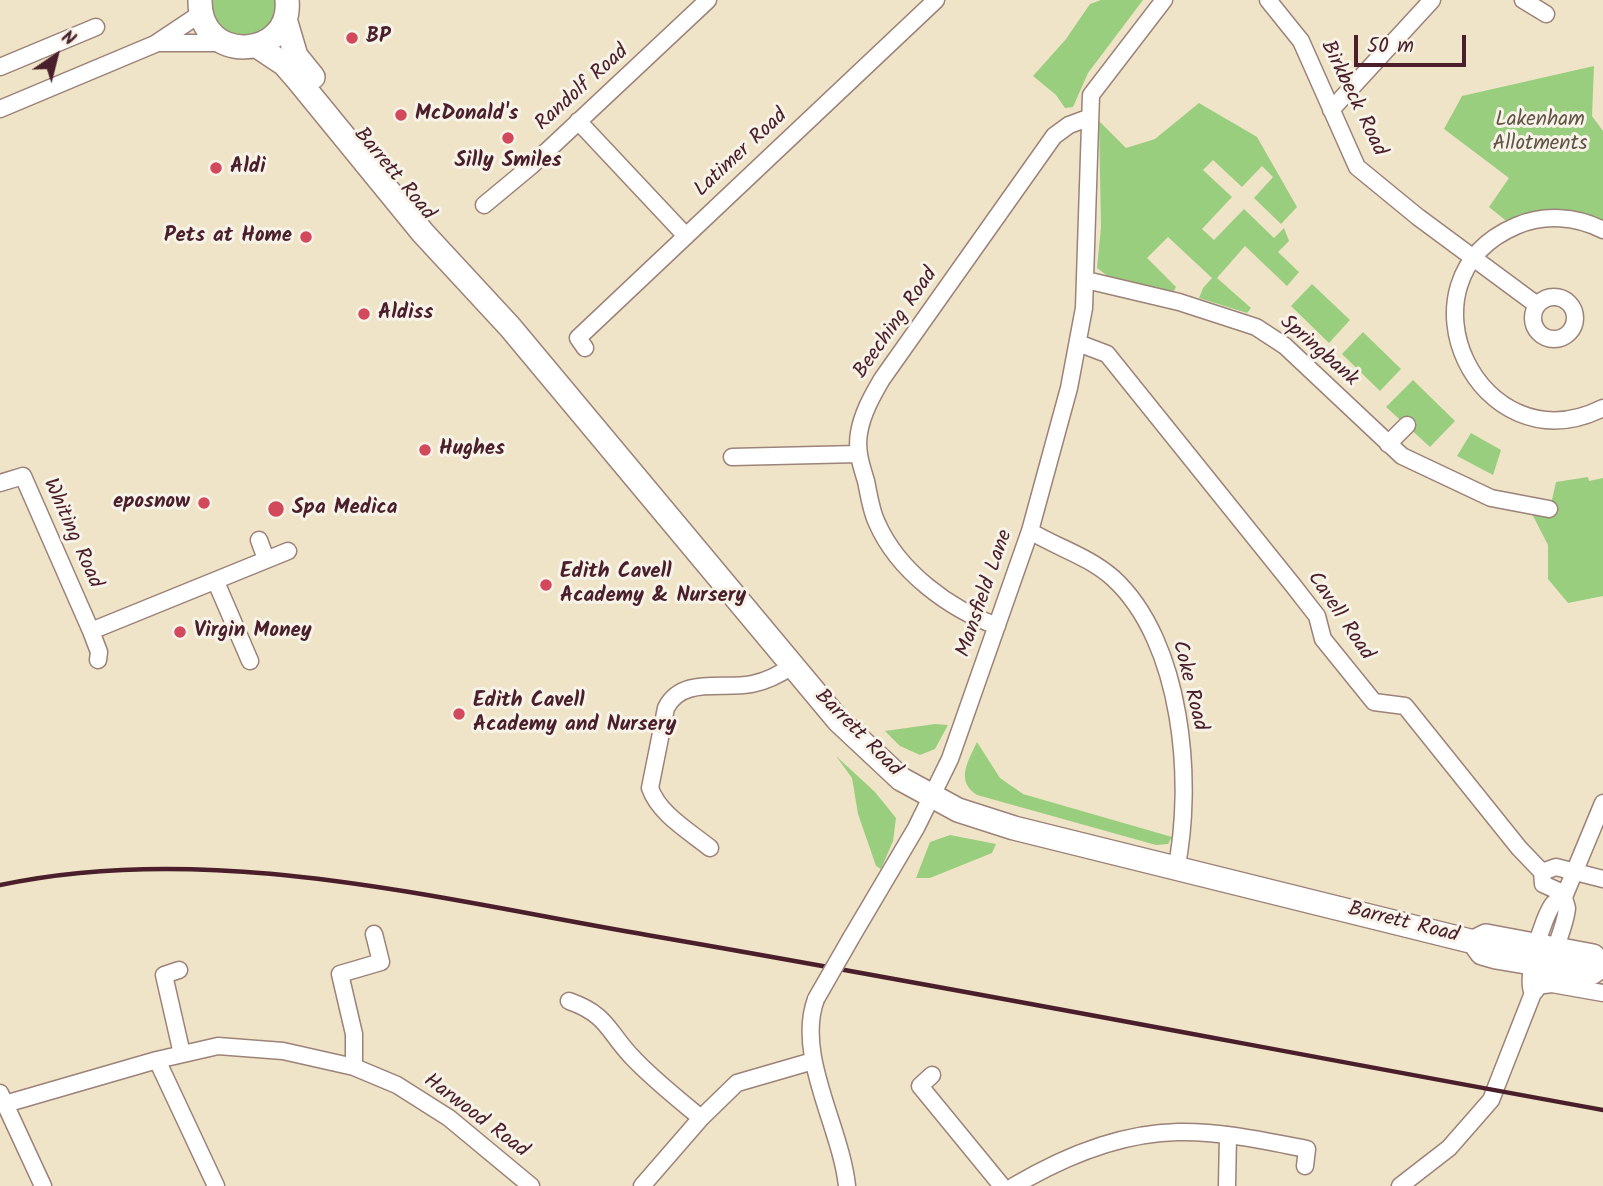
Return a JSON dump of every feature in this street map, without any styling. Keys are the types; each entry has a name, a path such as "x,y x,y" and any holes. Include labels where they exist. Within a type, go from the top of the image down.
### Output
{"highway":[{"path":"200,7 210,33 221,43 239,48 257,46 274,36 286,9"},
{"name":"Barrett Road","path":"286,9 296,56 435,225 510,327"},
{"name":"Barrett Road","path":"257,46 284,64 423,233 510,327 588,419 792,666 868,750 901,779 958,810 1014,828 1474,942 1486,936 1541,967 1591,973 1602,966"}],"street":[{"name":"Latimer Road","path":"577,338 936,0"},
{"name":"Mansfield Lane","path":"847,1186 839,1140 813,1061 810,1015 816,999 851,937 916,828 962,729 1030,531 1078,343 1086,280 1088,118 1091,95 1097,83 1164,0"},
{"name":"Birkbeck Road","path":"1268,0 1301,41 1318,74 1357,167 1378,187 1537,305"},
{"path":"1331,110 1432,0"},
{"path":"1523,0 1546,14"},
{"name":"Randolf Road","path":"484,205 705,1"},
{"path":"0,109 155,44 200,7"},
{"path":"0,67 96,27"},
{"path":"155,44 221,43"},
{"name":"Beeching Road","path":"997,626 969,616 937,594 911,570 876,523 858,454 859,433 868,404 882,379 1054,136 1069,125 1088,118"},
{"path":"578,121 686,236"},
{"path":"1603,230 1569,218 1526,222 1491,240 1474,259 1457,296 1454,321 1460,353 1479,385 1507,407 1532,417 1572,418 1603,408"},
{"name":"Springbank","path":"1086,280 1179,302 1256,327 1285,346 1402,456 1491,498 1549,509"},
{"name":"Cavell Road","path":"1078,343 1107,354 1317,616 1323,639 1374,702 1405,706 1519,848 1542,872 1543,884 1564,896"},
{"path":"1388,444 1407,425"},
{"path":"732,457 858,454"},
{"name":"Whiting Road","path":"0,483 23,476 91,631 99,652 98,660"},
{"name":"Coke Road","path":"1030,531 1084,556 1113,578 1134,601 1161,648 1179,725 1186,780 1185,815 1176,870"},
{"path":"258,540 266,559"},
{"path":"91,631 134,611 216,582 288,551"},
{"path":"216,582 250,661"},
{"path":"709,848 664,811 654,799 650,788 666,708 671,698 681,692 722,684 749,685 770,680 792,666"},
{"path":"1400,1186 1449,1148 1491,1100 1541,967 1567,908 1564,896 1603,803"},
{"path":"1542,872 1553,867 1603,879"},
{"path":"354,1067 354,1034 340,974 381,962 374,934"},
{"path":"1541,967 1603,993"},
{"path":"179,970 164,975 182,1054"},
{"path":"569,1001 584,1006 611,1027 632,1058 701,1118"},
{"name":"Harwood Road","path":"3,1098 218,1046 283,1051 354,1067 397,1085 449,1118 531,1186"},
{"path":"157,1060 216,1186"},
{"path":"642,1186 701,1118 737,1083 813,1061"},
{"path":"919,1085 1002,1186"},
{"path":"3,1098 43,1186"},
{"path":"1014,1186 1059,1161 1100,1146 1177,1132 1308,1141 1305,1166"},
{"path":"1227,1186 1228,1135"}],"green space":[{"path":"210,0 277,0 275,15 262,34 234,38 214,24"},
{"path":"1101,0 1143,0 1088,73 1073,107 1065,108 1056,95 1033,76 1066,39 1090,4"},
{"name":"Lakenham Allotments","path":"1594,66 1592,116 1603,131 1603,224 1510,224 1489,207 1509,178 1444,129 1462,96"},
{"path":"1199,103 1257,137 1297,207 1281,224 1254,198 1273,177 1262,166 1242,187 1213,160 1203,170 1232,197 1202,229 1214,240 1244,209 1274,238 1284,228 1289,241 1278,252 1299,272 1287,286 1245,246 1217,278 1251,308 1247,313 1199,298 1212,278 1168,237 1147,258 1176,287 1173,293 1109,277 1097,268 1101,227 1099,121 1126,148 1155,139"},
{"path":"1312,284 1350,320 1329,343 1291,306"},
{"path":"1363,332 1401,369 1380,391 1342,354"},
{"path":"1413,380 1455,421 1430,447 1386,407"},
{"path":"1471,433 1501,450 1493,475 1457,456"},
{"path":"1588,477 1589,481 1603,478 1603,596 1568,603 1548,579 1548,545 1532,514 1549,513 1556,482"},
{"path":"935,724 948,725 935,749 920,755 900,746 885,731"},
{"path":"977,742 1000,778 1023,794 1172,837 1168,844 1156,845 977,795 966,783 965,770"},
{"path":"836,756 875,792 896,818 893,841 881,869 876,866 858,814 852,778"},
{"path":"950,835 996,844 992,853 930,878 916,878 930,842"}],"railway":[{"path":"0,885 80,873 161,869 243,872 406,891 1603,1110"}],"place":[{"name":"BP","path":"352,38"},
{"name":"McDonald's","path":"401,115"},
{"name":"Silly Smiles","path":"508,138"},
{"name":"Aldi","path":"216,168"},
{"name":"Pets at Home","path":"306,237"},
{"name":"Aldiss","path":"364,314"},
{"name":"Hughes","path":"425,450"},
{"name":"eposnow","path":"204,503"},
{"name":"Spa Medica","path":"276,509"},
{"name":"Edith Cavell Academy & Nursery","path":"546,585"},
{"name":"Virgin Money","path":"180,632"},
{"name":"Edith Cavell Academy and Nursery","path":"459,714"}]}
